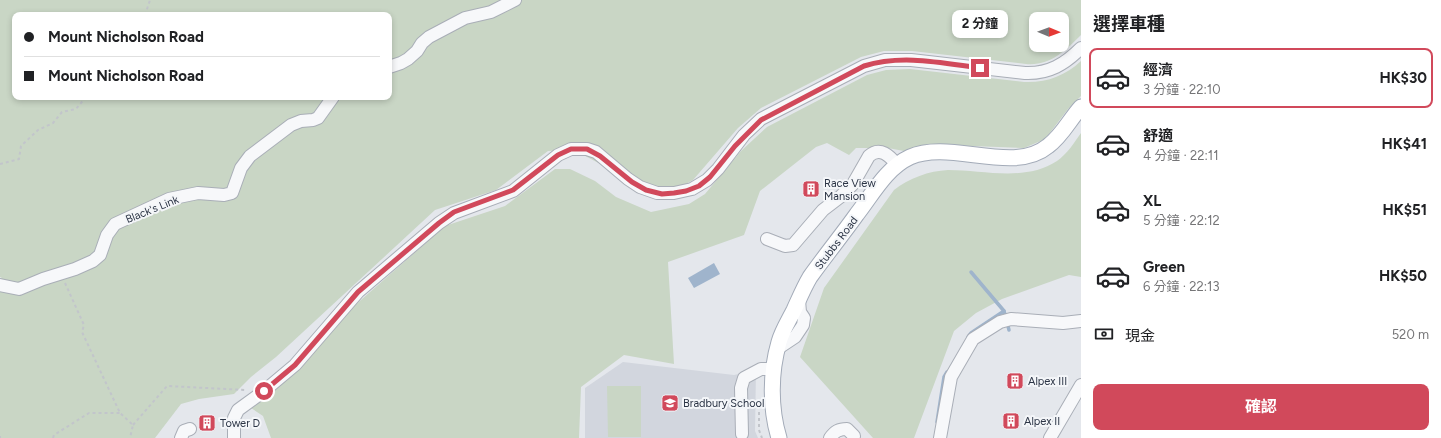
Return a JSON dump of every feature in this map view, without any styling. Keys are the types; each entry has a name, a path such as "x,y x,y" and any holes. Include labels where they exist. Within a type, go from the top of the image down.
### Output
{"main road":[{"name":"Stubbs Road","path":"779,438 774,410 774,369 779,342 809,278 886,176 897,165 910,157 930,152 1000,157 1018,157 1033,154 1048,147 1081,107"}],"street":[{"path":"392,66 402,63 408,59 429,37 465,18 492,12 515,0"},
{"path":"234,438 235,414 244,405 264,391 295,365 358,292 454,212 513,190 558,155 571,149 582,148 596,152 632,182 646,190 662,194 680,192 696,187 710,177 735,146 761,120 864,66 885,60 911,60 1025,73 1040,73 1057,67 1072,57 1081,48"},
{"name":"Black's Link","path":"0,285 19,289 43,278 75,269 93,261 100,255 107,235 115,224 169,200 198,193 224,195 232,193 242,168 250,156 291,125 301,121 318,118 331,100"},
{"path":"767,240 785,246 793,244 823,210 840,197 853,184 872,153 884,153 892,158 897,165"},
{"path":"940,438 951,377 974,339 1005,320 1063,323 1081,321"},
{"path":"742,434 741,388 744,378 761,369 774,369"},
{"path":"1050,438 1081,385"},
{"path":"181,438 184,431 190,429"},
{"path":"830,438 834,433 841,429 847,429 854,436"}],"path":[{"path":"146,12 150,0"},
{"path":"0,164 19,159 21,146 32,135 38,130 53,123 62,112 76,109 84,100"},
{"path":"60,273 84,325 82,332 120,414 132,425"},
{"path":"130,438 132,425 167,386 264,391"},
{"path":"53,438 54,435 89,413 120,414"}],"shaded area":[{"name":"Bradbury School","path":"623,362 734,375 756,370 755,431 758,438 585,438 585,388"}],"green space":[{"path":"0,0 1081,0 1081,35 1069,47 1069,12 1029,12 1029,52 1063,52 1042,63 1026,64 912,51 884,51 861,57 761,108 738,128 693,180 682,186 653,192 574,150 548,151 496,190 435,210 234,394 199,399 181,404 155,438 0,438 0,279 2,278 0,277"},
{"path":"1081,61 1081,96 1068,109 1043,140 1024,148 945,145 909,152 888,148 856,148 849,155 827,143 816,147 760,191 744,235 668,262 674,364 624,355 581,387 579,438 271,438 263,416 251,408 271,393 345,314 445,226 505,206 555,169 570,169 595,181 616,197 651,212 689,204 705,194 741,151 767,127 867,75 886,70 910,69 1032,82 1055,78 1068,71"},
{"path":"1081,133 1081,277 1069,275 1002,299 976,313 954,331 914,438 873,438 800,357 824,288 894,190 906,182 934,172 948,170 1004,173 1032,171 1045,167 1061,158"},
{"path":"607,386 641,386 641,437 608,437"}],"water":[{"path":"714,263 720,274 694,288 688,278"}],"waterway":[{"path":"971,272 1004,311 1009,330"},
{"path":"968,337 971,333 1004,311"},
{"path":"937,422 944,377 947,372"}],"place":[{"name":"Race View Mansion","path":"811,189"},
{"name":"Alpex III","path":"1015,381"},
{"name":"Bradbury School","path":"670,403"},
{"name":"Alpex II","path":"1011,421"},
{"name":"Tower D","path":"207,423"}],"route":[{"path":"264,391 295,365 358,292 439,223 454,212 501,196 513,190 524,183 558,155 571,149 582,148 596,152 632,182 646,190 662,194 686,191 703,183 710,177 744,135 766,116 864,66 885,60 902,59 980,68"}]}
